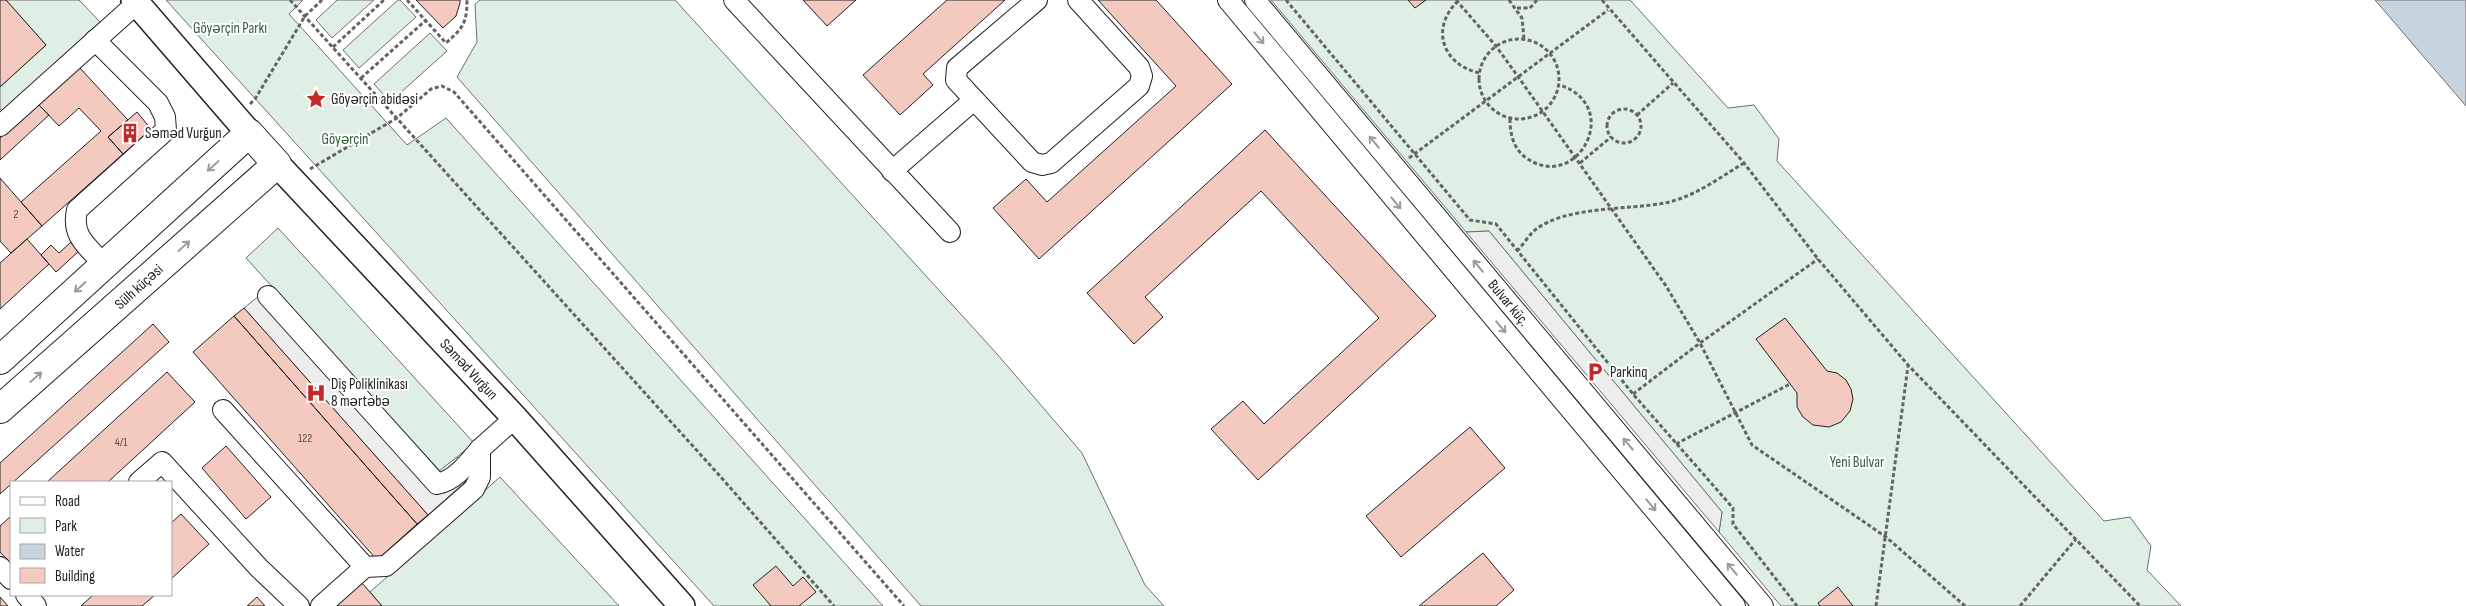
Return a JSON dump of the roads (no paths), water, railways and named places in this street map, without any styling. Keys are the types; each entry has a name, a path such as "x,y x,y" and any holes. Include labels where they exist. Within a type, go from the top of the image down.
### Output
{"highway":[{"name":"Səməd Vurğun","path":"242,125 286,173"},
{"path":"0,360 104,265 242,125"},
{"name":"Sülh küçəsi","path":"0,410 286,173"}],"main road":[{"name":"Səməd Vurğun","path":"135,1 242,125"},
{"name":"Səməd Vurğun","path":"286,173 515,418 682,606"}],"street":[{"path":"734,0 950,232"},
{"path":"1037,0 957,68 956,80 1032,162 1042,165 1052,163 1140,86 1142,76 1139,66 1078,0"},
{"name":"Bulvar küç.","path":"1228,0 1424,237 1735,606"},
{"name":"Bulvar küç.","path":"1255,0 1763,606"},
{"path":"0,126 135,1"},
{"path":"95,40 158,103 165,117 166,130 77,210 74,223 76,233 104,265"},
{"path":"892,170 974,100"},
{"path":"1424,237 1442,222"},
{"path":"268,296 437,484 443,483 461,471 480,449 515,418"},
{"path":"223,410 366,567"},
{"path":"321,606 366,567 386,566 474,489 480,477 480,449"},
{"path":"140,481 162,462 259,568 299,606"},
{"path":"1675,534 1692,520"},
{"path":"0,567 10,578"},
{"path":"27,596 36,606"}],"water":[{"path":"2375,0 2466,0 2466,106"}],"place":[{"name":"Göyərçin abidəsi","path":"316,99"},
{"name":"Səməd Vurğun","path":"130,133"},
{"name":"Parkinq","path":"1595,372"},
{"name":"Diş Poliklinikası 8 mərtəbə","path":"316,393"}],"park label":[{"name":"Göyərçin Parkı","path":"230,28"},
{"name":"Göyərçin","path":"345,139"},
{"name":"Yeni Bulvar","path":"1857,462"}]}
